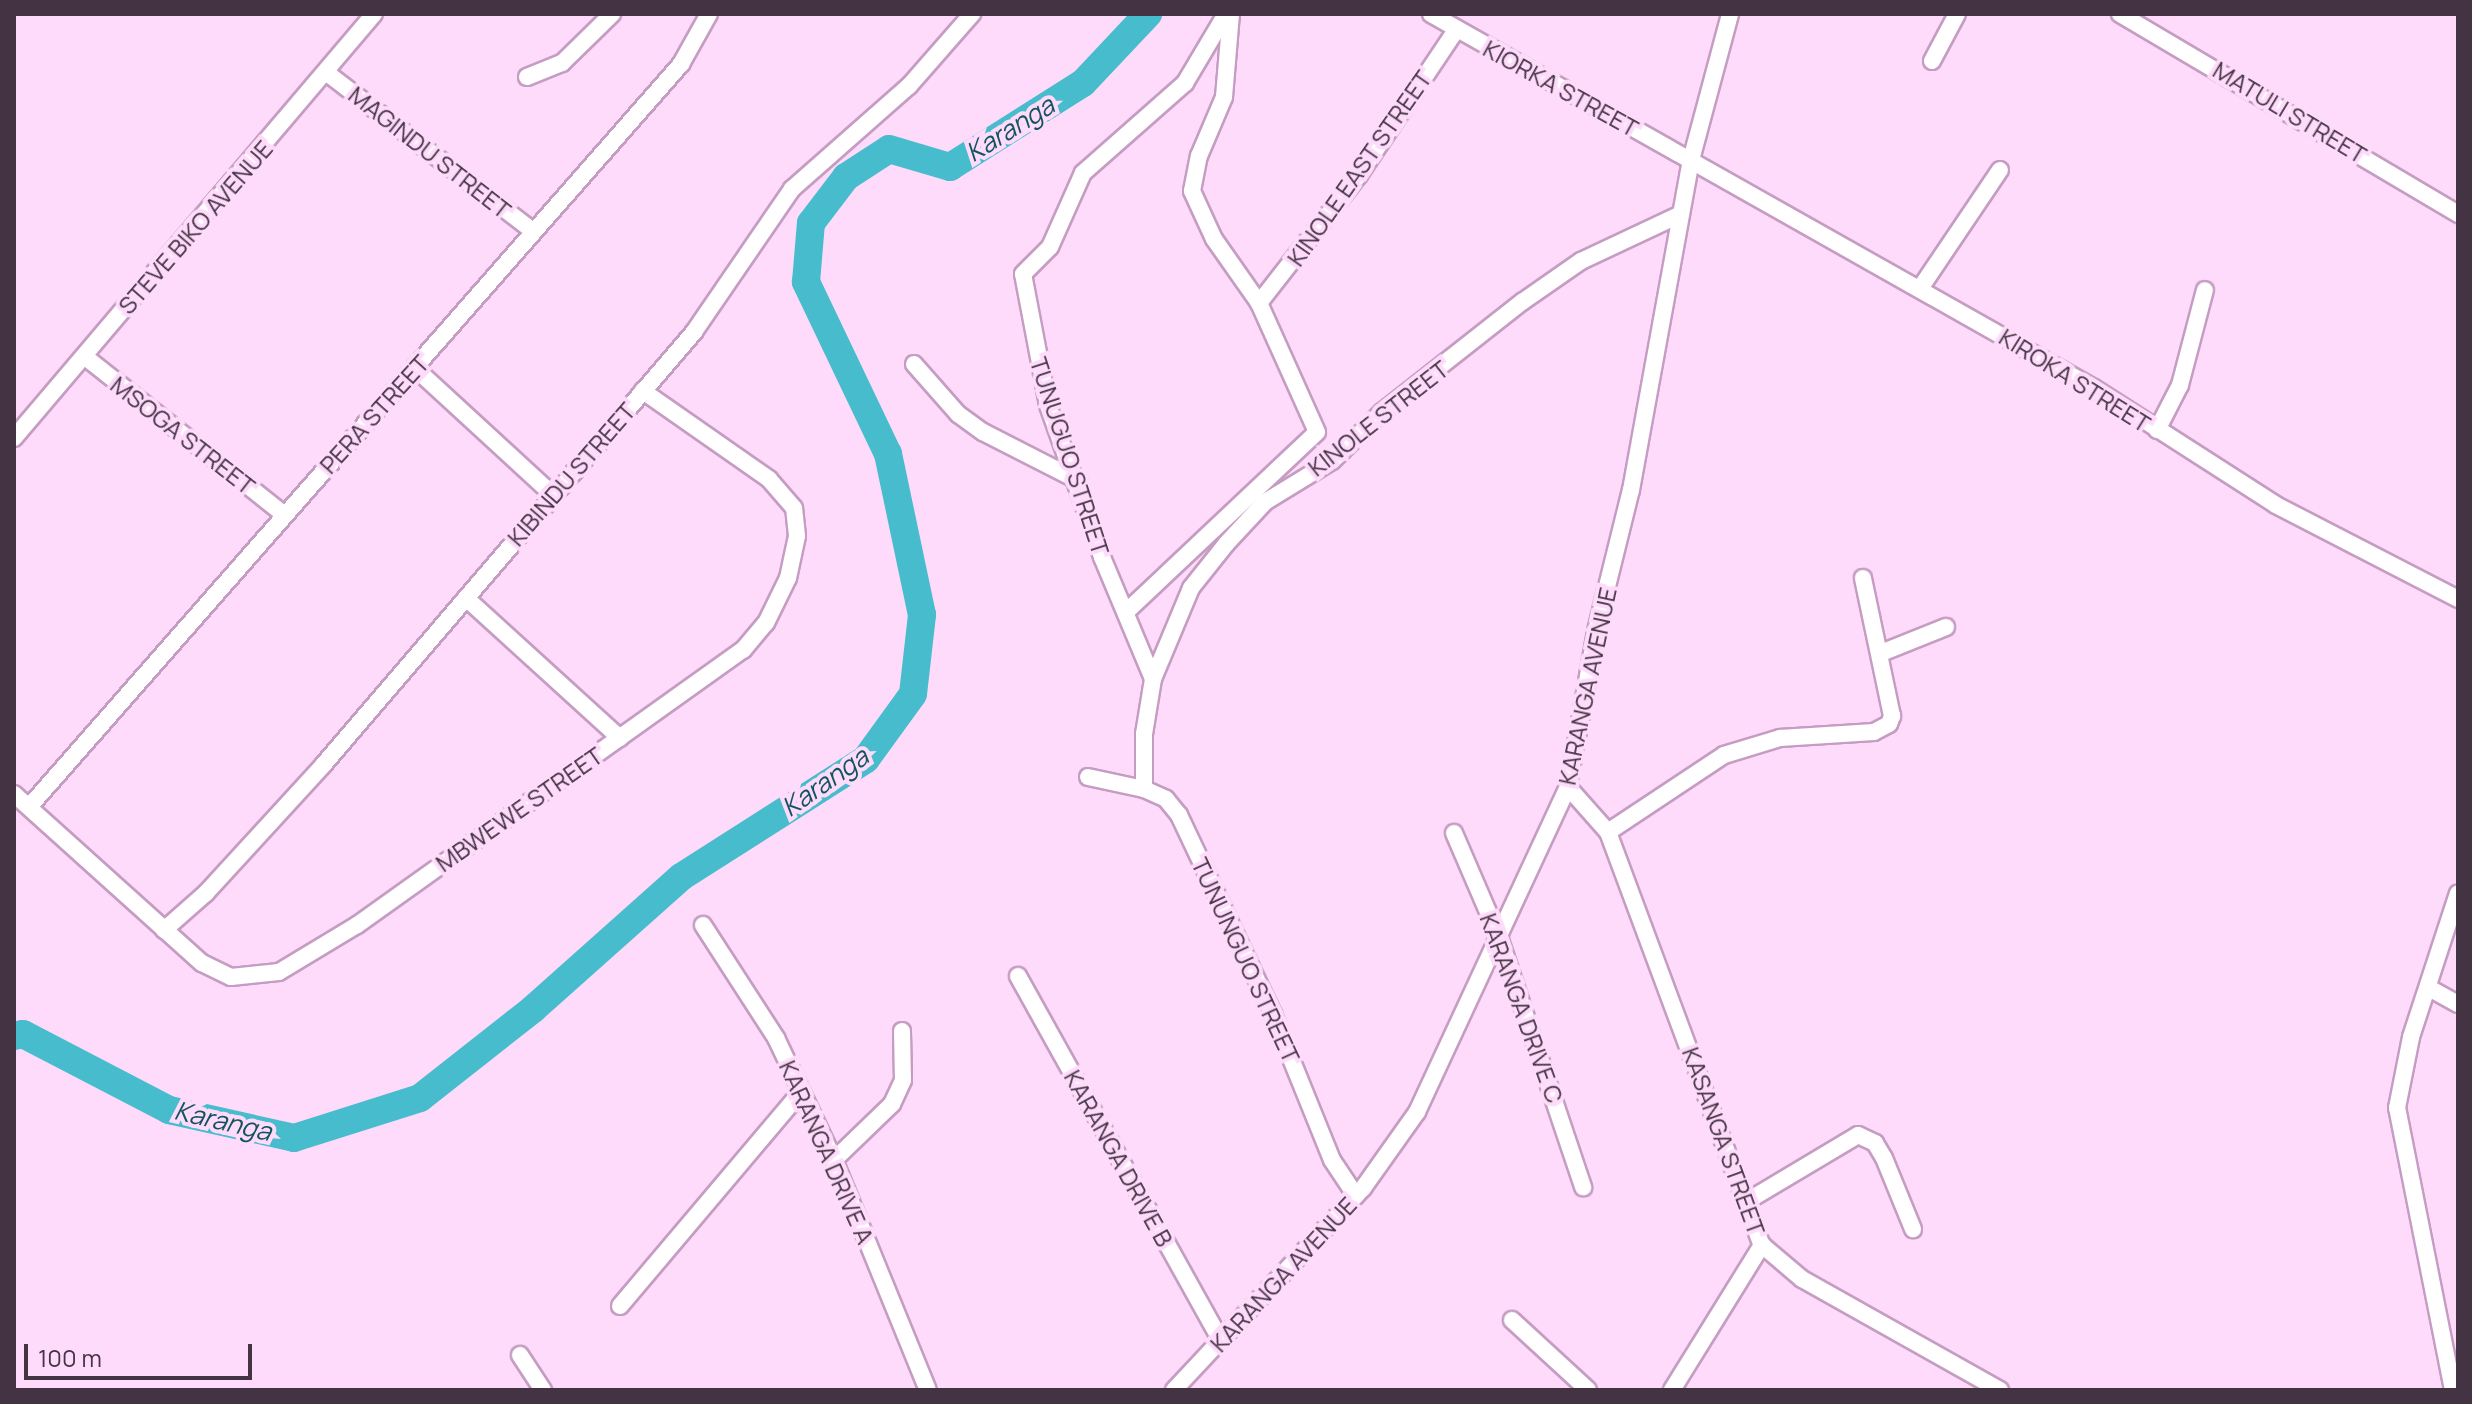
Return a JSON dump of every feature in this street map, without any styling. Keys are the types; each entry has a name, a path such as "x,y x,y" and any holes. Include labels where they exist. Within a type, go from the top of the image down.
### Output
{"street":[{"name":"STEVE BIKO AVENUE","path":"14,438 374,14"},
{"path":"527,77 562,63 612,14"},
{"name":"PERA STREET","path":"29,807 152,672 283,514 416,369 681,64 709,14"},
{"path":"1126,612 1312,443 1317,432 1259,303 1214,239 1192,191 1199,156 1224,97 1228,14"},
{"name":"TUNUGUO STREET","path":"1153,679 1102,557 1079,481 1048,405 1023,274 1050,247 1083,173 1185,83 1228,14"},
{"name":"KIORKA STREET","path":"1431,14 1691,160"},
{"name":"KARANGA AVENUE","path":"1174,1390 1356,1196 1391,1151 1437,1076 1568,787 1596,631 1631,490 1691,160 1730,14"},
{"path":"1932,61 1957,14"},
{"name":"MATULI STREET","path":"2120,14 2458,214"},
{"name":"KIBINDU STREET","path":"164,930 206,893 314,776 552,494 694,332 792,189 909,86 968,16"},
{"name":"KINOLE EAST STREET","path":"1259,303 1359,175 1456,30"},
{"name":"MAGINDU STREET","path":"327,73 533,231"},
{"name":"KIROKA STREET","path":"1691,160 1921,287 2094,388 2276,505 2458,599"},
{"path":"1921,287 2000,170"},
{"name":"KINOLE STREET","path":"1144,789 1144,734 1153,679 1191,588 1265,502 1332,461 1382,412 1581,261 1681,214"},
{"path":"2157,430 2180,385 2205,290"},
{"name":"MSOGA STREET","path":"84,356 283,514"},
{"path":"914,364 958,414 983,432 1079,481"},
{"path":"416,369 552,494"},
{"name":"MBWEWE STREET","path":"14,794 202,963 231,977 279,972 357,925 743,650 766,623 788,578 797,536 794,508 769,479 643,391"},
{"path":"1608,832 1724,755 1780,738 1874,732 1889,724 1892,716 1881,653 1863,578"},
{"path":"466,598 620,738"},
{"path":"1881,653 1946,627"},
{"name":"TUNUNGUO STREET","path":"1088,777 1144,789 1166,799 1179,815 1273,1014 1332,1160 1356,1196"},
{"name":"KASANGA STREET","path":"1568,787 1608,832 1762,1245 1802,1279 1843,1297 1964,1373 2000,1390"},
{"name":"KARANGA DRIVE C","path":"1454,833 1500,940 1583,1187"},
{"path":"2453,1390 2397,1108 2400,1077 2458,893"},
{"name":"KARANGA DRIVE A","path":"703,925 776,1038 834,1160 928,1390"},
{"name":"KARANGA DRIVE B","path":"1018,976 1220,1339"},
{"path":"2429,988 2458,1004"},
{"path":"834,1160 892,1104 903,1080 902,1031"},
{"path":"620,1306 800,1093"},
{"path":"1744,1203 1858,1135 1875,1143 1884,1158 1913,1229"},
{"path":"1672,1390 1762,1245"},
{"path":"1512,1320 1588,1390"},
{"path":"520,1355 543,1390"},
{"path":"1964,1373 1968,1390"}],"waterway":[{"name":"Karanga","path":"14,1036 23,1034 169,1110 294,1138 420,1098 533,1009 681,877 866,759 913,694 922,615 888,454 806,282 811,223 846,177 889,149 950,167 1083,83 1148,14"}]}
